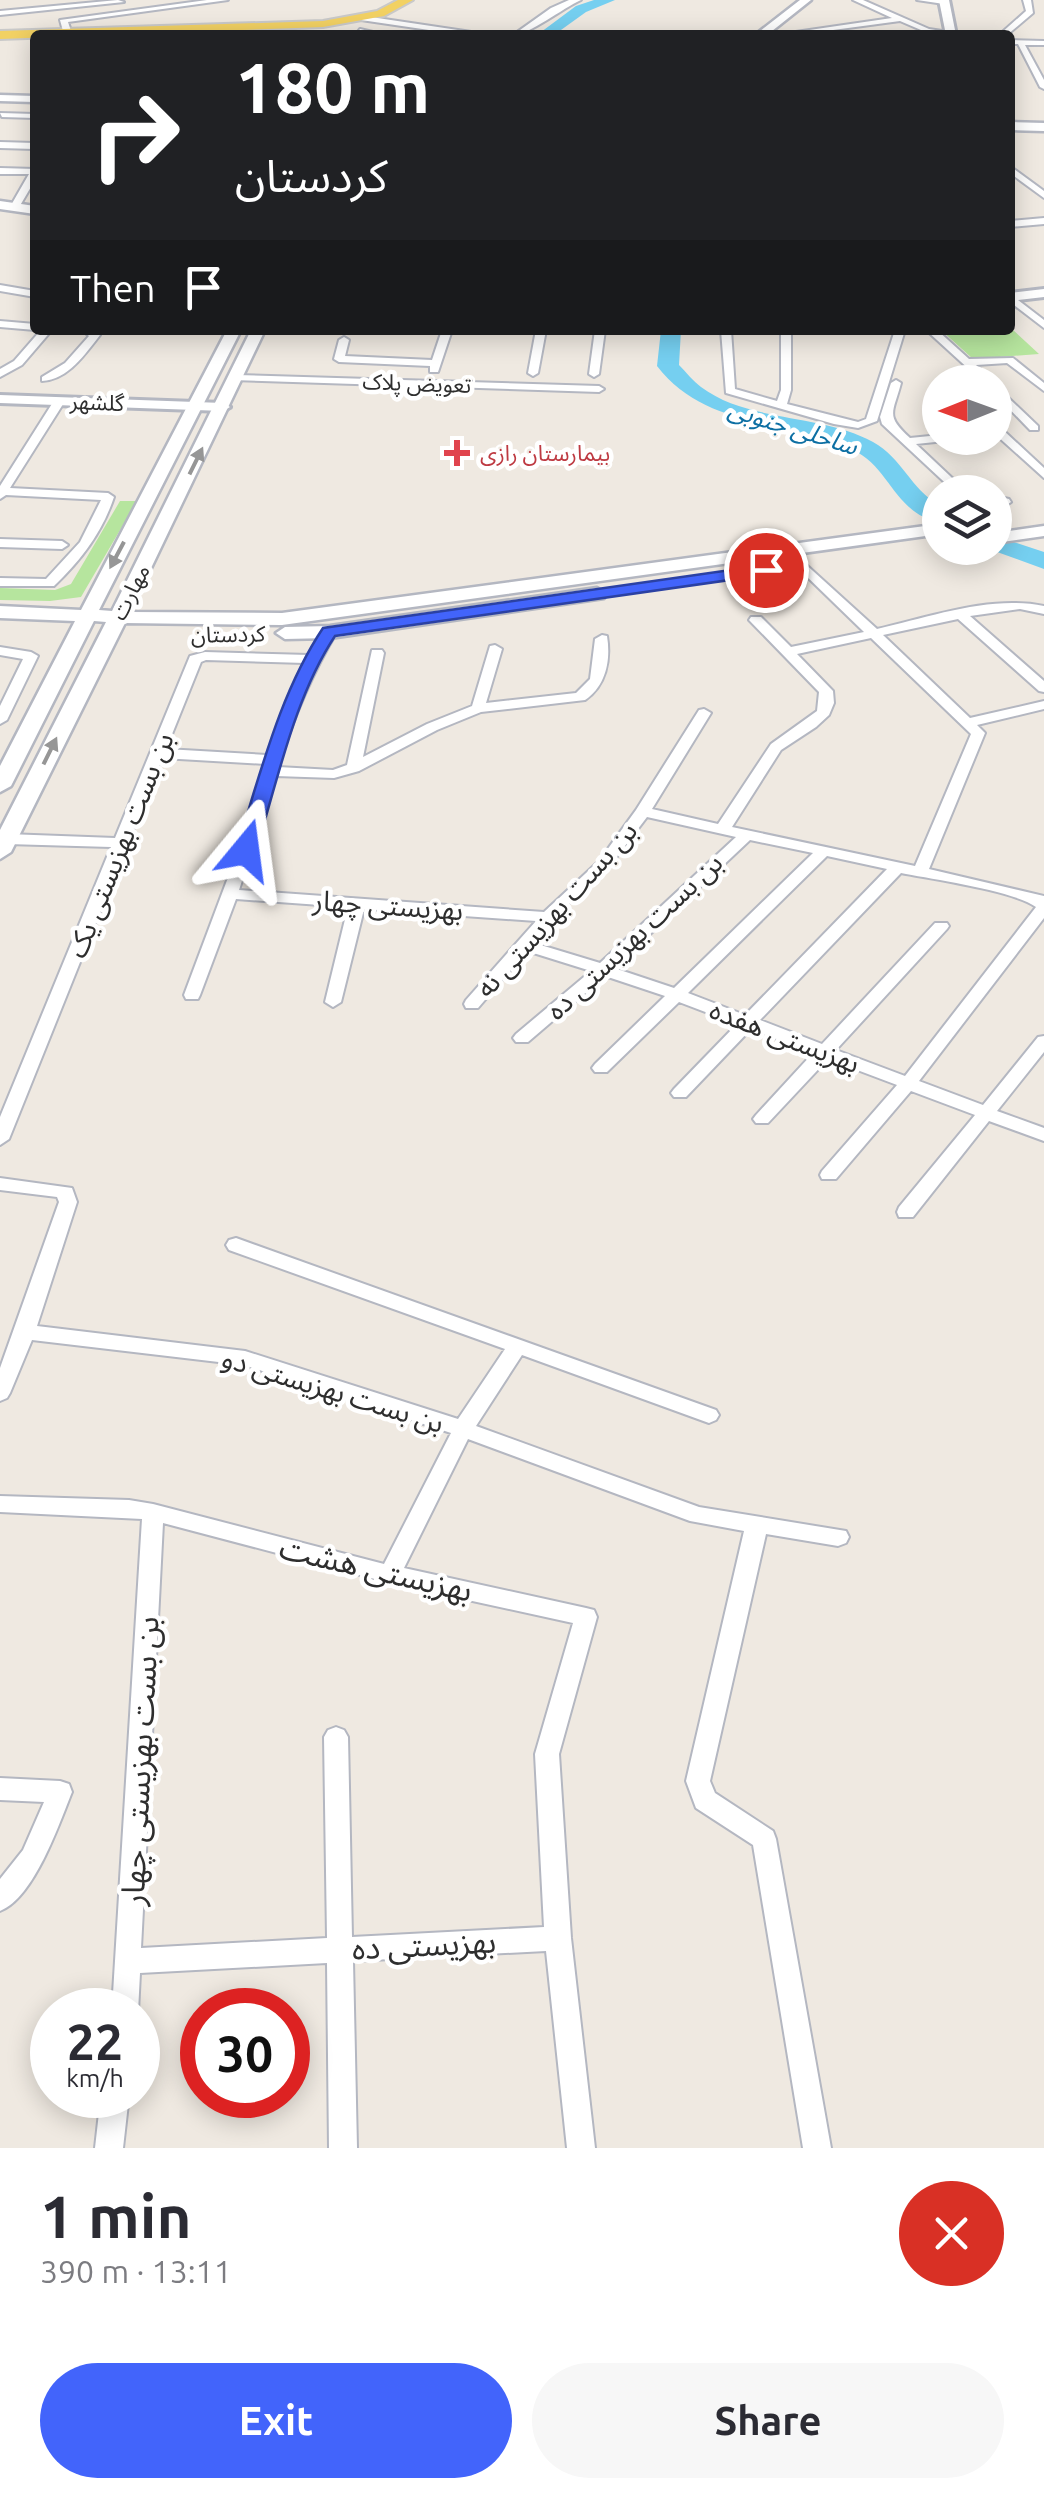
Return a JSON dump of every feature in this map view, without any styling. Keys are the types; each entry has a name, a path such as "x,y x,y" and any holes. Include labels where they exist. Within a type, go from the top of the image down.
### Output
{"main road":[{"path":"359,24 391,0"},
{"path":"261,30 359,24 407,0"},
{"path":"766,30 801,1"},
{"path":"0,33 66,26 298,28 322,9 338,8 359,24"},
{"path":"0,33 15,19 66,26 171,30"},
{"path":"0,98 30,99"},
{"path":"1015,124 1044,125"},
{"name":"مهارت","path":"0,786 231,335"},
{"name":"مهارت","path":"2,843 256,335"},
{"path":"1012,520 1044,515"},
{"name":"کردستان","path":"113,625 282,619 922,531"},
{"path":"1012,536 1044,531"},
{"name":"کردستان","path":"113,625 193,636 330,632 922,548"},
{"path":"0,612 113,625"},
{"path":"0,628 81,623"}],"street":[{"path":"16,0 15,19 80,3 140,0"},
{"path":"159,0 170,8"},
{"path":"49,21 66,26 224,0"},
{"path":"554,0 572,1"},
{"path":"857,0 928,30"},
{"path":"921,0 944,1 950,30"},
{"path":"1027,0 1030,11"},
{"path":"524,30 572,1"},
{"path":"1007,30 1030,11 1044,12"},
{"path":"817,30 900,19"},
{"path":"1016,22 1038,25"},
{"path":"359,24 437,30"},
{"path":"832,28 836,30"},
{"path":"1015,42 1044,42"},
{"path":"1015,42 1044,86"},
{"path":"1015,61 1029,61"},
{"path":"1,116 14,98"},
{"path":"1,116 30,116"},
{"path":"0,145 30,146"},
{"path":"0,171 30,172"},
{"path":"1015,173 1044,195"},
{"path":"1022,178 1044,177"},
{"path":"17,208 30,182"},
{"path":"1015,224 1044,222"},
{"path":"0,288 30,293"},
{"path":"1015,296 1044,293"},
{"path":"1015,301 1044,326"},
{"path":"0,324 30,326"},
{"path":"0,374 18,363 43,335"},
{"path":"46,380 71,368 95,335"},
{"path":"344,340 339,359 436,367 446,335"},
{"path":"533,373 538,335"},
{"path":"594,374 599,335"},
{"path":"726,335 730,390 834,422 869,424 898,335"},
{"path":"781,404 786,390 786,335"},
{"path":"911,335 886,417 906,442 942,475"},
{"path":"936,335 970,365"},
{"path":"966,362 1009,360 1044,388"},
{"name":"تعویض پلاک","path":"236,378 599,389"},
{"name":"گلشهر","path":"0,399 223,407"},
{"path":"1,492 59,401"},
{"path":"1012,403 1039,427"},
{"path":"1012,430 1039,427"},
{"path":"906,442 922,440"},
{"path":"1012,445 1044,474"},
{"path":"0,582 49,583 74,560 108,501 102,495 1,492"},
{"path":"0,542 62,545"},
{"path":"802,565 971,722 978,738 920,872"},
{"path":"788,652 1020,605 1044,610"},
{"path":"961,616 1044,688"},
{"path":"722,830 776,747 785,737 821,719 828,704 826,691 756,620"},
{"path":"192,995 311,659 330,632"},
{"path":"157,753 334,774 478,708 580,698 593,691 598,682 602,638"},
{"path":"478,708 494,649"},
{"path":"0,650 31,656 0,720"},
{"path":"354,768 377,653"},
{"name":"بن بست بهزیستی یک","path":"0,1139 196,658 311,659"},
{"path":"971,722 1044,705"},
{"name":"بن بست بهزیستی نه","path":"472,1004 548,917 604,864 643,812 704,714"},
{"path":"643,812 1026,894 1044,907 908,1083 829,1175"},
{"name":"بن بست بهزیستی ده","path":"522,1038 604,969 746,835"},
{"path":"2,843 121,842"},
{"path":"600,1068 824,851"},
{"path":"680,1092 896,869"},
{"name":"بهزیستی چهار","path":"228,894 548,917"},
{"path":"333,1002 357,903"},
{"path":"762,1119 941,926"},
{"name":"بهزیستی هفده","path":"524,944 676,994 1044,1135"},
{"path":"906,1212 1044,1042"},
{"path":"0,1184 53,1187 65,1192 68,1202 25,1332 0,1393"},
{"path":"236,1245 709,1415"},
{"name":"بن بست بهزیستی دو","path":"25,1332 245,1358 462,1429 698,1515 838,1538"},
{"path":"390,1574 462,1429 518,1345"},
{"name":"بهزیستی هشت","path":"0,1504 153,1512 390,1574 586,1617 547,1754 558,1938"},
{"name":"بن بست بهزیستی چهار","path":"127,1988 153,1512"},
{"path":"758,1524 698,1780 705,1800 764,1838 817,2148"},
{"path":"336,1737 343,2148"},
{"path":"0,1788 60,1792 33,1857 0,1899"},
{"path":"558,1938 580,2148"},
{"name":"بهزیستی ده","path":"130,1962 558,1938"},
{"path":"109,2148 112,2118"}],"green space":[{"path":"1015,332 1039,354 973,359 947,335 1015,335"},
{"path":"120,501 137,501 81,597 0,600 0,588 55,590 71,584"}],"waterway":[{"name":"ساحلی جنوبی","path":"551,30 581,9 608,0"},
{"name":"ساحلی جنوبی","path":"671,335 668,366 693,392 722,407 810,428 863,446 888,464 908,496 922,505"},
{"name":"ساحلی جنوبی","path":"1012,549 1044,561"}],"place":[{"name":"بیمارستان رازی","path":"457,453"}],"route":[{"path":"246,850 293,705 311,659 330,632 766,570"}]}
